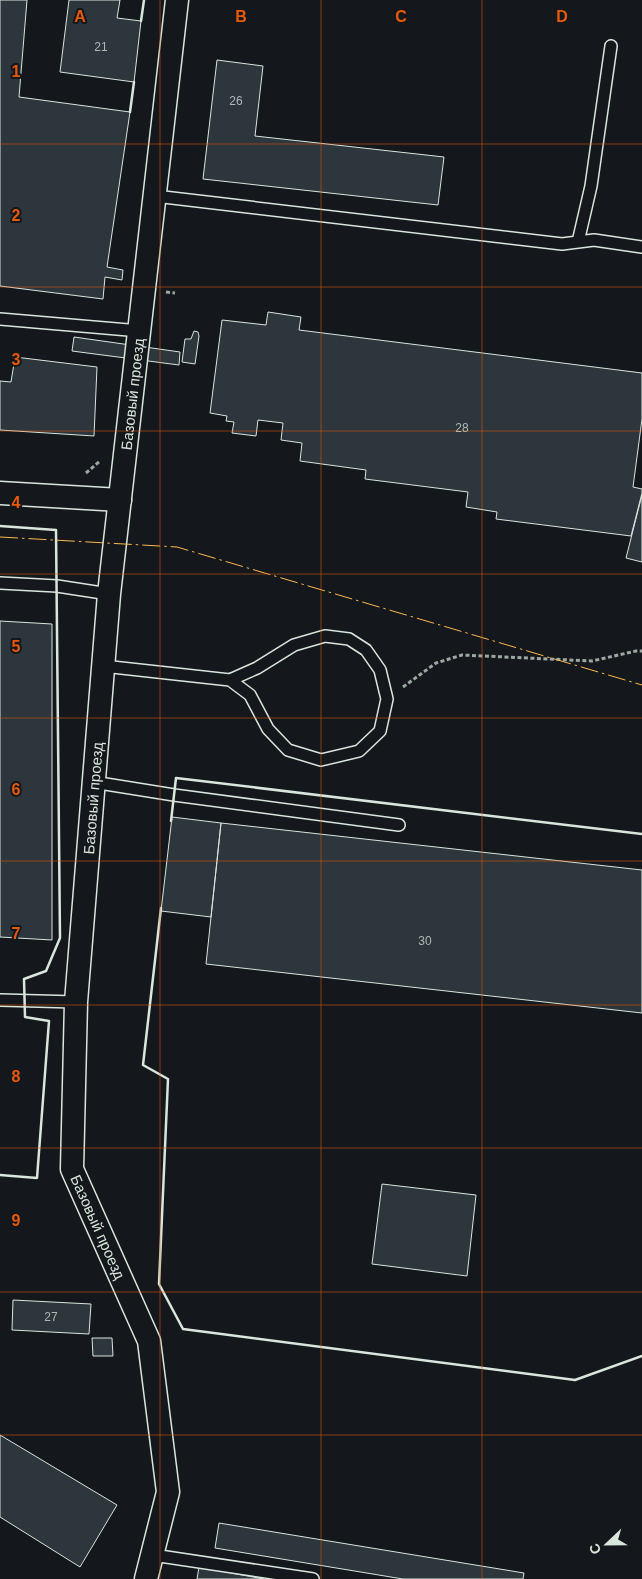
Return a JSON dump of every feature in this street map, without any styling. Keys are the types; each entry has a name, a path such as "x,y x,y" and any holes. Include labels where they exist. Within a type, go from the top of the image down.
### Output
{"street":[{"name":"Базовый проезд","path":"146,1579 168,1492 149,1341 72,1169 76,1002 109,594 177,0"},
{"path":"0,493 120,500"}],"lane":[{"path":"578,242 591,186 611,46"},
{"path":"155,196 562,244 594,240 642,247"},
{"path":"0,319 140,331"},
{"path":"0,583 57,586 109,594"},
{"path":"103,666 230,680 257,668 294,645 325,636 348,639 366,650 380,670 387,699 380,732 359,751 321,760 288,750 268,728 250,695 230,680"},
{"path":"93,782 174,795 398,825"},
{"path":"0,1000 76,1002"},
{"path":"153,1555 313,1579"}],"path":[{"path":"144,290 175,293"},
{"path":"83,476 105,456"},
{"path":"387,699 436,663 462,655 592,661 642,651"}],"building":[{"path":"0,0 27,0 19,97 130,112 107,267 123,270 122,280 105,277 103,299 0,286"},
{"path":"69,0 120,0 117,18 141,21 134,82 60,72"},
{"path":"217,60 263,66 255,136 444,157 438,205 203,179"},
{"path":"268,312 301,317 299,330 642,373 642,419 633,487 642,489 642,493 631,536 496,519 497,512 466,507 468,492 365,479 366,470 300,461 302,443 281,440 283,423 258,420 256,436 232,433 234,422 226,421 227,416 210,413 222,320 266,325"},
{"path":"194,331 198,332 199,336 195,364 182,362 185,339 191,339"},
{"path":"74,337 180,352 179,365 72,351"},
{"path":"15,357 97,367 94,436 0,430 0,381 11,382"},
{"path":"642,495 642,562 626,558"},
{"path":"0,621 52,624 52,940 0,937"},
{"path":"172,817 221,823 211,917 161,911"},
{"path":"221,823 642,870 642,1013 206,964"},
{"path":"382,1184 476,1195 467,1276 372,1264"},
{"path":"13,1300 91,1304 89,1334 12,1330"},
{"path":"92,1338 112,1338 113,1356 93,1356"},
{"path":"0,1435 117,1505 80,1567 0,1517"},
{"path":"219,1523 524,1573 523,1579 403,1579 215,1548"},
{"path":"199,1567 264,1579 197,1579"}],"wall":[{"path":"141,21 144,0"},
{"path":"130,112 134,82"},
{"path":"0,526 56,530 60,938 46,971 24,979 25,1017 49,1021 37,1178 0,1175"},
{"path":"171,821 176,778 642,834"},
{"path":"161,908 143,1065 168,1079 159,1284 183,1329 575,1380 642,1356"}],"power":[{"path":"0,537 177,547 642,685"}]}
